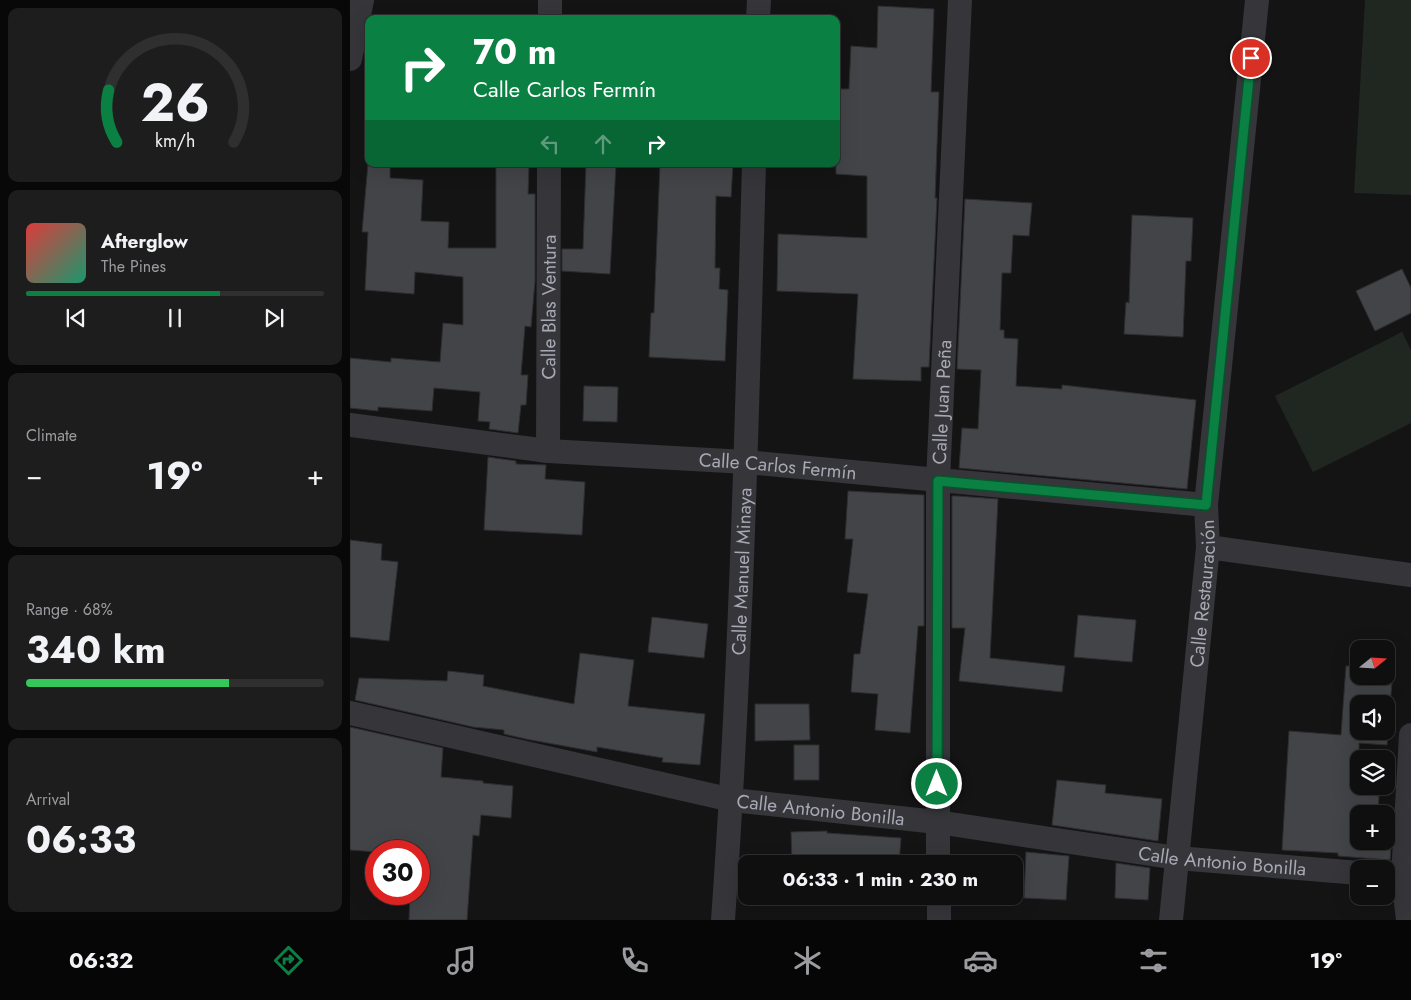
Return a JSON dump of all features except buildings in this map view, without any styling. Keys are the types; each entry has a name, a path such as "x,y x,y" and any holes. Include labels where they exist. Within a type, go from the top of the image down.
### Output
{"street":[{"path":"350,59 362,0"},
{"path":"550,0 550,15"},
{"path":"758,15 759,0"},
{"name":"Calle Juan Peña","path":"938,855 938,481 960,0"},
{"name":"Calle Restauración","path":"1172,920 1208,548 1206,505 1257,0"},
{"name":"Calle Blas Ventura","path":"548,451 549,167"},
{"name":"Calle Manuel Minaya","path":"723,920 732,800 746,462 754,167"},
{"name":"Calle Carlos Fermín","path":"350,425 548,451 746,462 1206,505"},
{"path":"1208,548 1411,575"},
{"name":"Calle Antonio Bonilla","path":"350,713 732,800 937,822 1177,858 1350,872"},
{"path":"1408,920 1395,876 1411,735"},
{"path":"939,905 939,920"}],"shaded area":[{"path":"1365,0 1411,0 1411,195 1354,193"},
{"path":"1402,332 1411,350 1411,423 1313,472 1275,396"}],"route":[{"path":"937,784 938,481 1206,505 1251,58"}]}
